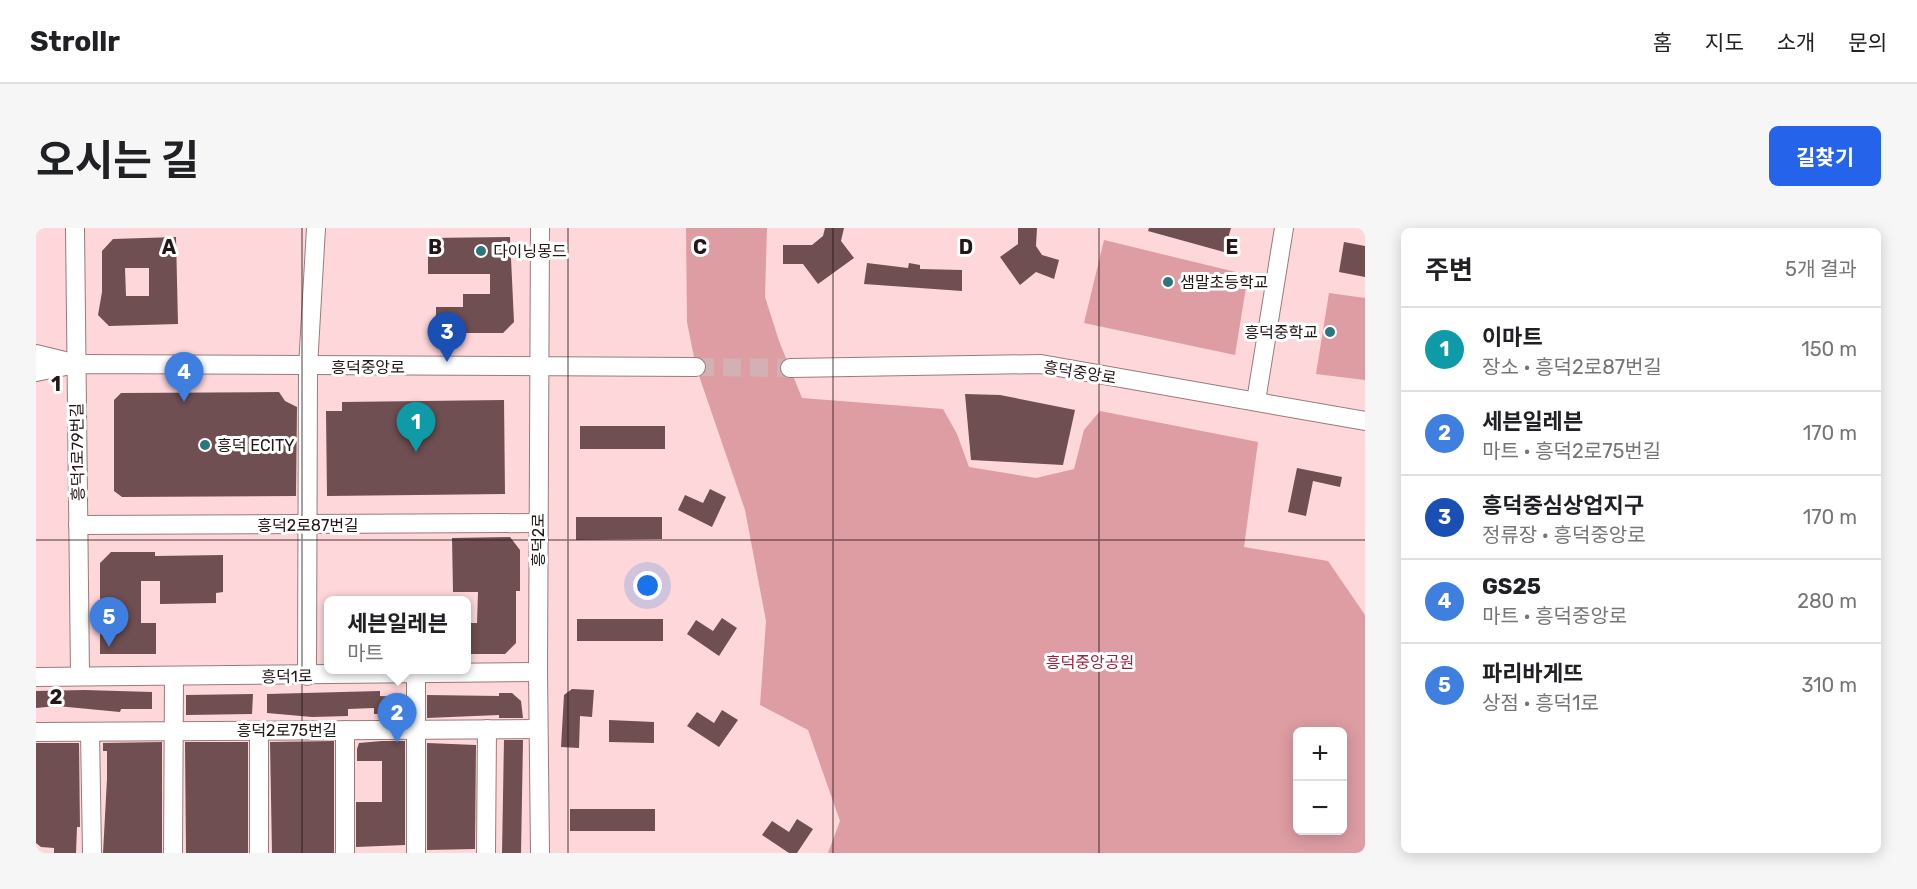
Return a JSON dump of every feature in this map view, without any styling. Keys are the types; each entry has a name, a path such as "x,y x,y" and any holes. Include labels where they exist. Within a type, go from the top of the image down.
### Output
{"street":[{"name":"흥덕1로79번길","path":"75,228 80,676"},
{"path":"307,676 308,367 316,228"},
{"name":"흥덕2로","path":"540,228 538,366 540,853"},
{"path":"1256,401 1284,228"},
{"name":"흥덕중앙로","path":"36,354 76,364"},
{"name":"흥덕중앙로","path":"36,372 76,364 308,367 696,367"},
{"name":"흥덕중앙로","path":"790,368 1041,364 1365,421"},
{"name":"흥덕2로87번길","path":"78,525 538,523"},
{"name":"흥덕1로","path":"471,673 538,672"},
{"path":"416,674 416,853"},
{"name":"흥덕1로","path":"36,677 416,674"},
{"path":"173,853 174,677"},
{"path":"486,729 486,853"},
{"name":"흥덕2로75번길","path":"36,732 538,729"},
{"path":"345,730 345,853"},
{"path":"259,731 259,853"},
{"path":"90,732 92,853"}],"green space":[{"name":"흥덕중앙공원","path":"686,228 767,228 765,297 779,341 802,398 943,409 957,434 969,467 1036,478 1074,469 1084,430 1100,411 1258,442 1244,547 1328,561 1365,615 1365,853 828,853 840,821 808,730 760,705 766,621 745,510 696,367 687,322"},
{"path":"1104,240 1248,275 1235,355 1084,323"},
{"path":"1329,293 1365,298 1365,380 1316,374"}],"building":[{"path":"825,228 844,228 841,241 854,258 818,284 803,264 783,264 783,245 812,245 823,236"},
{"path":"1018,228 1037,228 1036,246 1042,255 1059,260 1054,279 1036,272 1020,285 1000,257 1018,244"},
{"path":"1149,228 1231,228 1224,252 1148,231"},
{"path":"176,237 178,324 109,326 98,315 102,292 102,251 113,239","holes":["125,268 149,268 149,296 126,296"]},
{"path":"510,237 514,322 503,333 436,333 436,307 463,307 463,294 490,294 490,274 428,274 428,238"},
{"path":"1344,242 1365,246 1365,277 1339,272"},
{"path":"867,263 908,268 909,263 920,265 920,269 962,270 962,291 864,284"},
{"name":"흥덕 ECITY","path":"279,392 285,401 297,407 296,496 122,497 114,491 114,400 121,393"},
{"path":"965,394 1000,395 1075,410 1063,465 971,460"},
{"path":"504,400 505,494 327,496 326,411 342,411 342,402"},
{"path":"580,426 665,426 665,449 580,449"},
{"path":"1297,468 1342,477 1340,487 1313,481 1306,516 1288,512"},
{"path":"710,489 726,497 712,527 678,510 685,495 703,503"},
{"path":"576,517 662,517 662,539 576,540"},
{"path":"510,537 520,550 520,591 516,591 516,643 505,654 471,654 471,623 477,623 478,592 453,592 452,538"},
{"path":"111,552 155,552 155,556 223,555 223,592 216,593 216,603 160,604 160,581 141,581 141,623 156,623 156,654 100,654 100,563"},
{"path":"722,618 737,628 719,656 687,634 696,620 713,631"},
{"path":"577,619 663,619 663,641 577,641"},
{"path":"572,689 594,690 592,717 580,716 579,748 561,747 564,695"},
{"path":"36,691 152,692 152,709 121,709 120,712 57,706 36,708"},
{"path":"380,691 380,696 405,697 405,714 374,714 374,708 348,709 348,716 312,717 267,713 267,694"},
{"path":"499,693 512,693 521,701 523,718 499,718 499,715 427,718 427,695 499,696"},
{"path":"253,694 252,714 186,715 186,695"},
{"path":"722,710 738,720 719,747 687,726 697,712 714,723"},
{"path":"609,720 654,722 654,743 609,742"},
{"path":"504,740 523,740 521,853 502,853"},
{"path":"334,741 334,853 272,853 270,742"},
{"path":"405,741 405,845 356,847 356,802 382,802 382,761 357,761 357,749 359,743"},
{"path":"162,742 162,853 103,853 107,751 103,751 103,743"},
{"path":"185,742 248,742 248,853 186,853"},
{"path":"36,743 79,743 80,827 77,827 76,853 54,853 54,848 41,847 36,843"},
{"path":"427,743 476,745 475,849 427,850"},
{"path":"570,809 655,809 655,831 570,831"},
{"path":"797,819 813,829 797,853 789,853 762,835 772,821 789,832"}],"tunnel":[{"path":"696,367 790,368"}],"place":[{"name":"다이닝몽드","path":"481,251"},
{"name":"샘말초등학교","path":"1168,282"},
{"name":"흥덕중학교","path":"1330,332"},
{"name":"흥덕중심상업지구","path":"447,362"},
{"name":"GS25","path":"184,402"},
{"name":"흥덕 ECITY","path":"205,445"},
{"name":"이마트","path":"416,452"},
{"name":"파리바게뜨","path":"109,647"},
{"name":"세븐일레븐","path":"397,743"}]}
